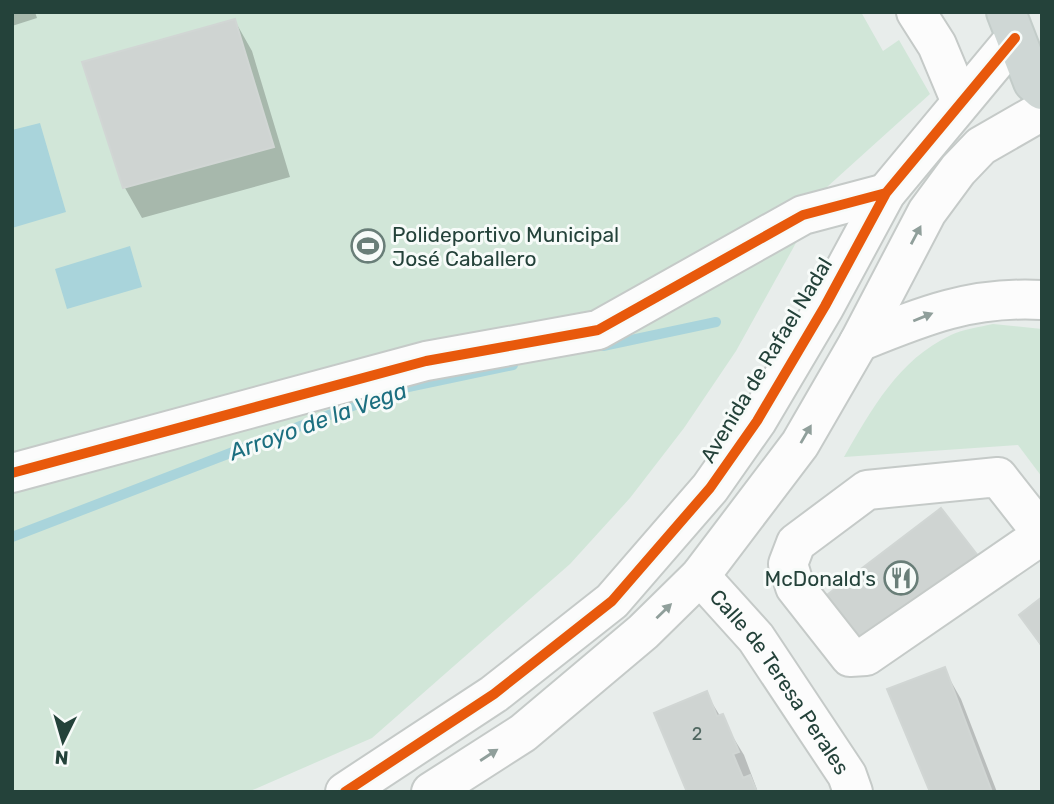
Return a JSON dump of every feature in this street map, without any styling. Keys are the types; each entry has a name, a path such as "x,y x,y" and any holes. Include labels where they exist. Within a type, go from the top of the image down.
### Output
{"main road":[{"path":"1010,25 1033,82 1042,90"}],"street":[{"path":"919,13 937,45 960,100"},
{"name":"Avenida de Rafael Nadal","path":"345,792 494,694 611,601 710,488 757,421 825,306 886,193 960,100 1010,25"},
{"path":"431,792 523,733 643,632 700,576 800,444 859,342 928,212 958,170 981,146 1042,111"},
{"path":"12,473 426,361 598,330 803,215 886,193"},
{"path":"859,342 939,310 990,300 1042,300"},
{"path":"998,477 1042,534 866,656 850,657 795,587 788,564 796,543 867,489 998,477"},
{"path":"751,512 796,543"},
{"name":"Calle de Teresa Perales","path":"700,576 756,638 847,775 853,792"}],"green space":[{"path":"12,12 861,12 883,51 899,40 930,94 827,187 736,351 684,428 630,498 570,564 372,738 248,792 12,792"},
{"path":"993,324 1042,329 1042,477 1018,445 844,457 888,387 916,358 932,345 956,333"}],"water":[{"path":"40,123 66,212 12,228 12,130"},
{"path":"130,246 142,287 67,309 55,269"}],"building":[{"path":"235,19 274,147 123,188 82,62"},
{"name":"McDonald's","path":"941,508 979,557 861,647 823,598"},
{"path":"1042,597 1042,646 1019,615"},
{"path":"945,667 992,792 930,792 887,689"},
{"path":"707,691 717,716 723,714 739,752 733,754 743,778 750,775 757,792 687,792 654,713"}],"waterway":[{"name":"Arroyo de la Vega","path":"603,346 716,322"},
{"name":"Arroyo de la Vega","path":"12,537 394,390 513,365"}],"cycle path":[{"path":"345,792 494,694 612,601 710,488 757,421 825,306 886,193 1015,38"},
{"path":"12,473 426,361 598,330 803,215 886,193"}],"place":[{"name":"Polideportivo Municipal José Caballero","path":"368,246"},
{"name":"McDonald's","path":"901,578"}]}
